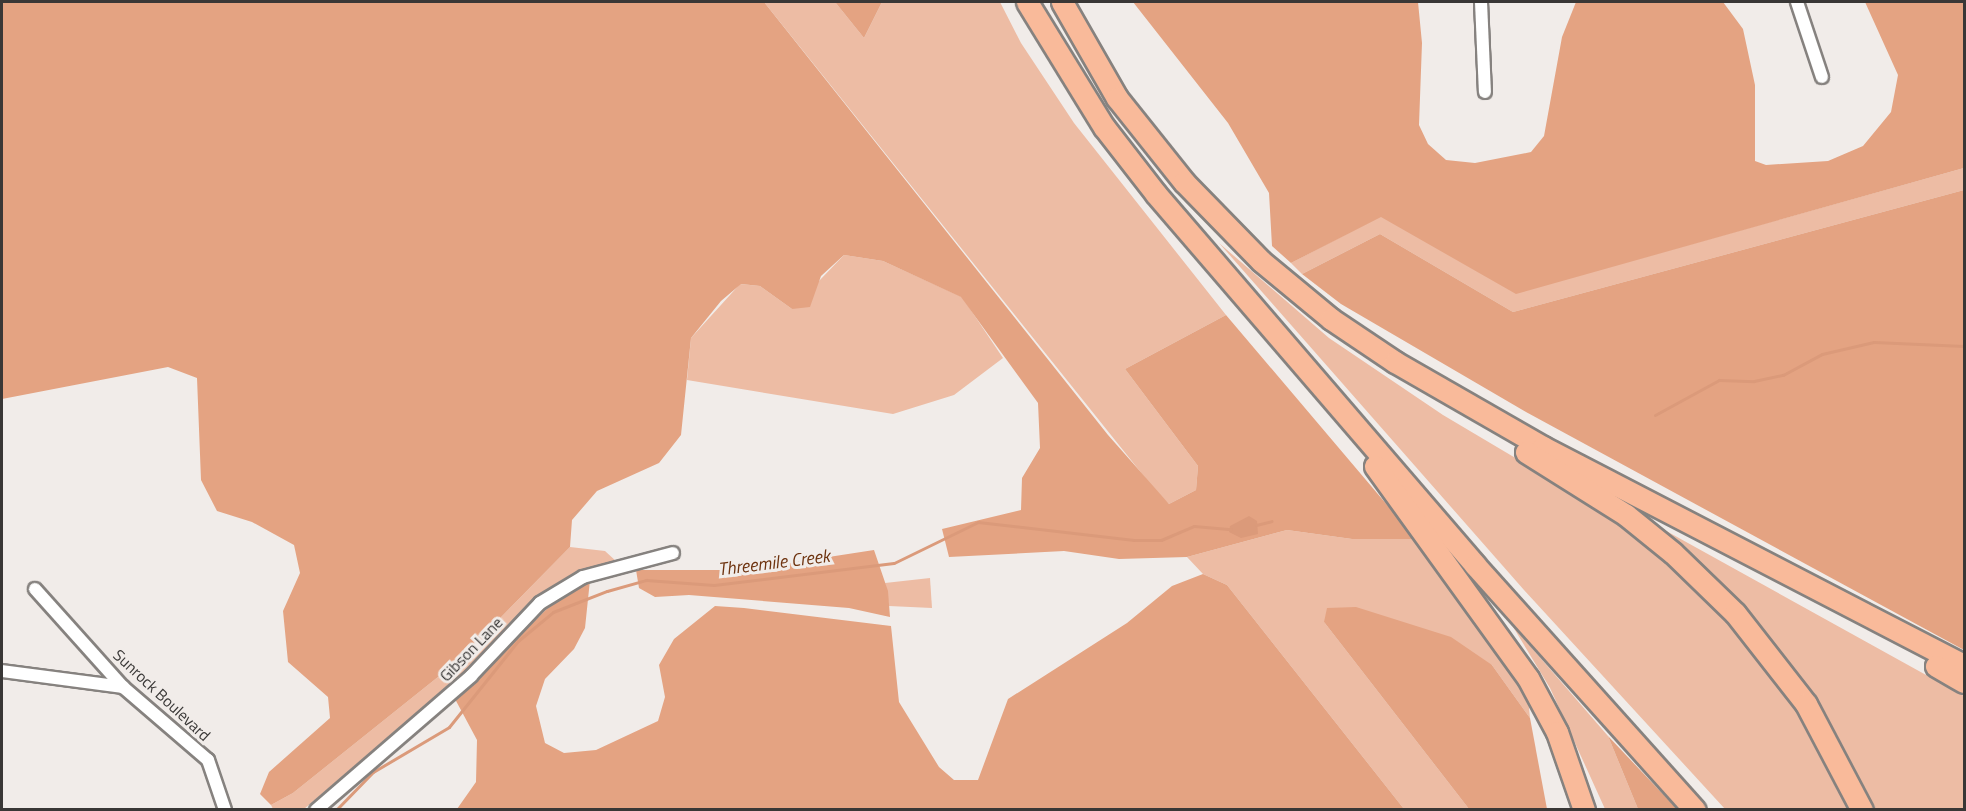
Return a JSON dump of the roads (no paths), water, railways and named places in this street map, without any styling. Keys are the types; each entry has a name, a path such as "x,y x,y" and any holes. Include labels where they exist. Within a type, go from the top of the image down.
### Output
{"highway":[{"path":"1027,2 1104,127 1156,194 1695,808"},
{"path":"1062,2 1117,98 1218,219 1304,298 1395,362 1626,515 1694,572 1777,662 1824,733 1862,810"},
{"path":"1395,362 1776,571 1813,597 1965,682"},
{"path":"1340,406 1400,502 1528,678 1557,732 1584,810"},
{"path":"1776,571 1822,589 1965,665"}],"street":[{"path":"1481,2 1485,92"},
{"path":"1797,2 1822,77"},
{"name":"Gibson Lane","path":"316,810 471,676 547,597 583,577 673,553"},
{"name":"Sunrock Boulevard","path":"35,589 123,687 208,760 225,810"},
{"path":"2,671 123,687"}],"waterway":[{"name":"Threemile Creek","path":"1655,415 1719,380 1754,381 1783,375 1822,354 1874,342 1964,346"},
{"name":"Threemile Creek","path":"1256,525 1272,521"},
{"name":"Threemile Creek","path":"336,810 373,772 449,727 518,641 553,612 607,591 646,580 714,585 894,563 978,522 1134,540 1161,540 1194,526 1231,529"}]}
